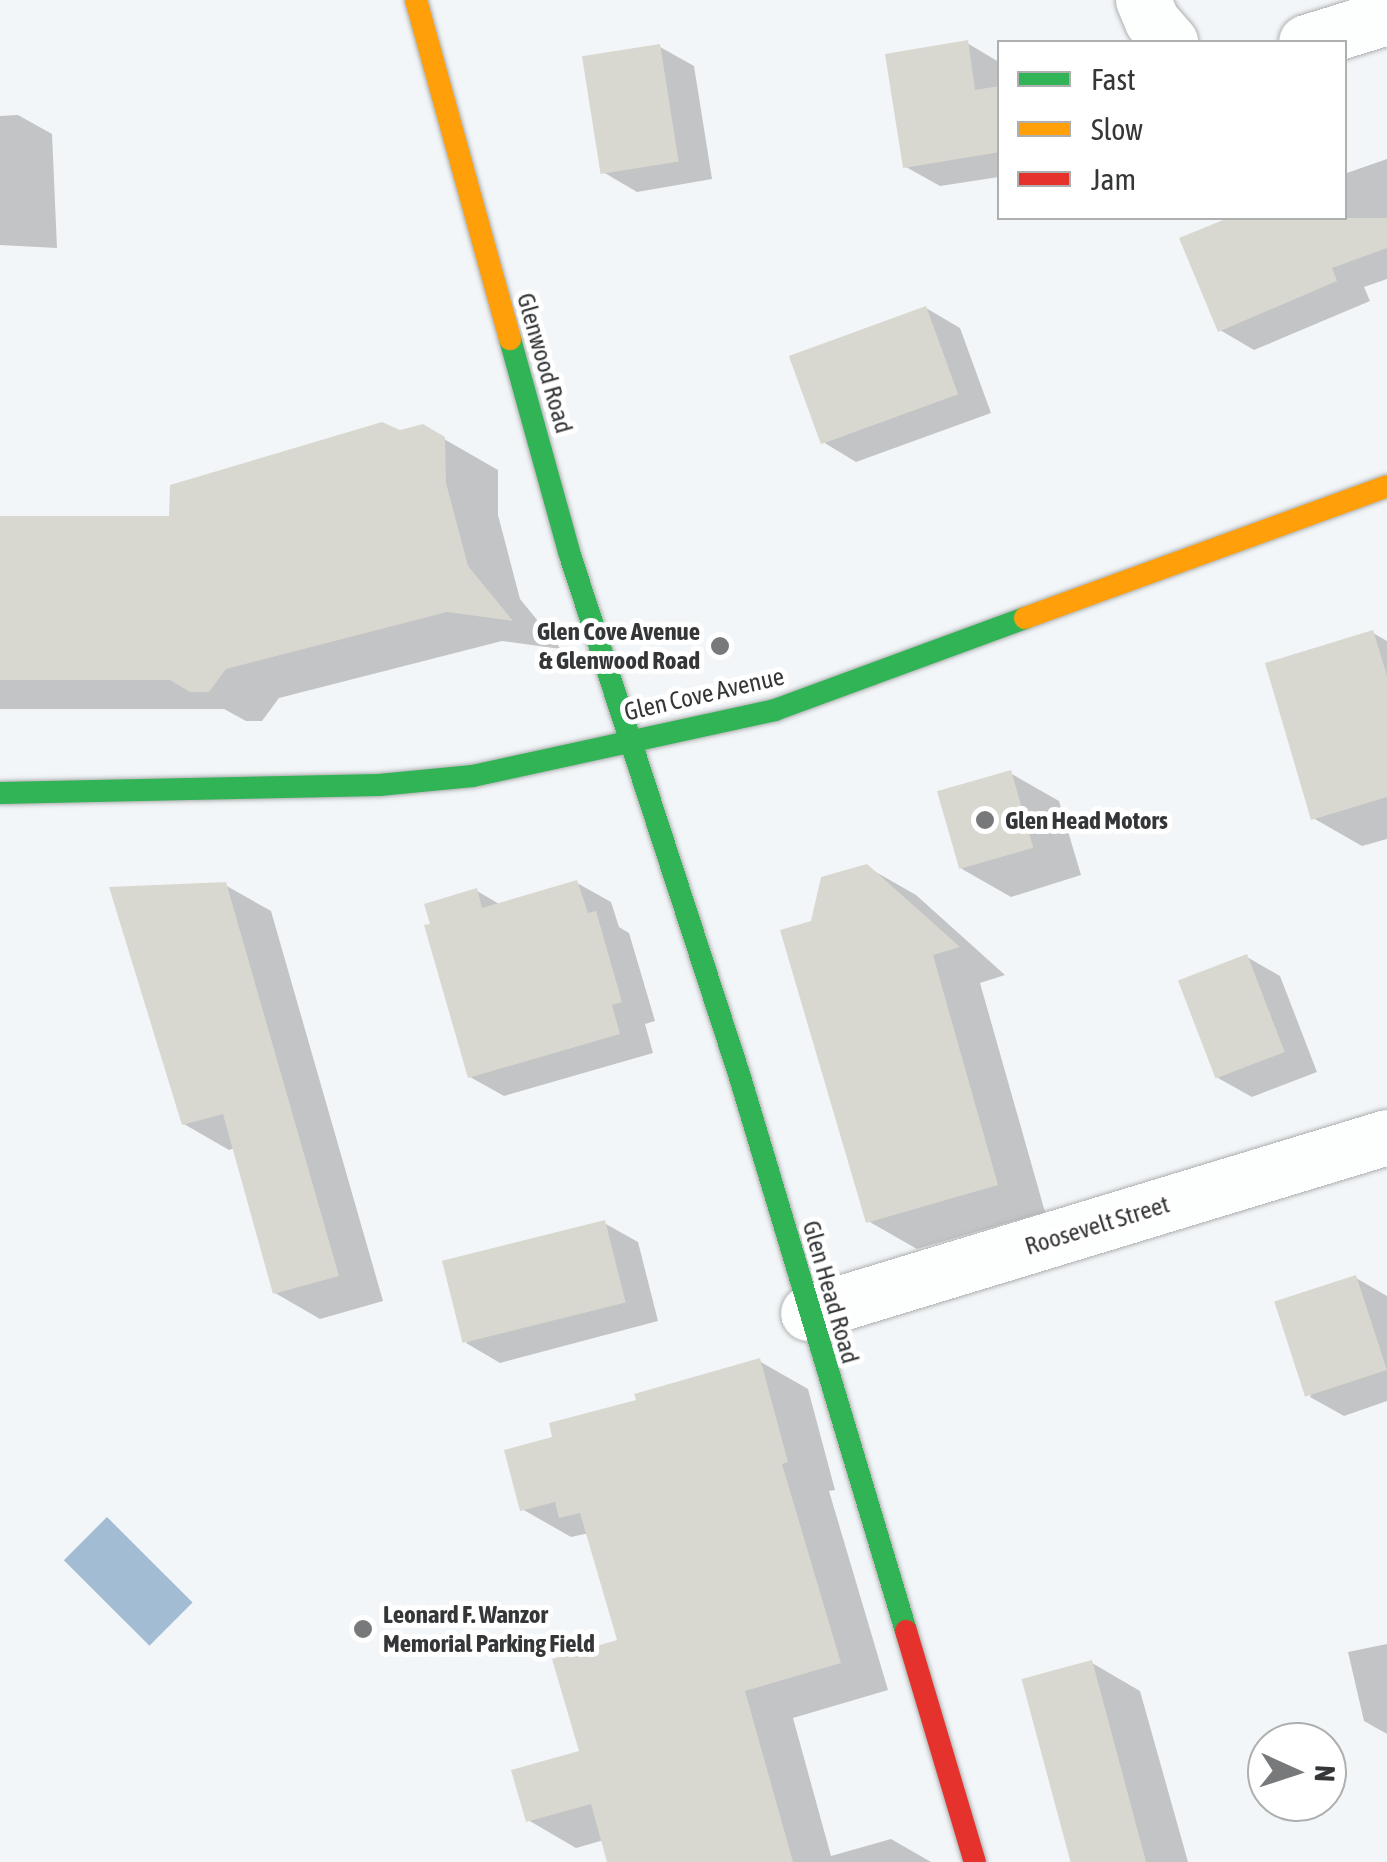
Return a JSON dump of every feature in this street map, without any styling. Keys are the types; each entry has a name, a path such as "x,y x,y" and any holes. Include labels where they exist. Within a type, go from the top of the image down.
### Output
{"main road":[{"name":"Glenwood Road","path":"416,0 569,552 631,738"},
{"name":"Glen Cove Avenue","path":"0,793 379,785 473,776 631,738 775,710 1387,486"},
{"name":"Glen Head Road","path":"631,738 739,1074 975,1862"}],"street":[{"path":"1142,0 1152,21 1168,40"},
{"path":"1312,40 1387,17"},
{"name":"Roosevelt Street","path":"808,1314 1387,1138"}],"water":[{"path":"107,1517 193,1603 149,1646 64,1560"}],"building":[{"path":"968,40 975,90 997,86 997,152 903,168 885,54"},
{"path":"660,44 679,162 601,174 582,56"},
{"path":"1387,218 1387,248 1332,268 1337,281 1218,332 1179,238 1223,220"},
{"path":"926,306 958,394 821,444 789,356"},
{"path":"382,422 400,430 423,424 445,437 446,483 468,566 513,621 447,612 226,669 209,692 190,692 170,680 0,680 0,516 169,516 170,485"},
{"path":"1373,630 1387,676 1387,797 1311,820 1265,663"},
{"path":"1011,770 1033,848 959,869 937,791"},
{"path":"867,864 960,947 933,955 998,1185 866,1223 780,930 811,921 821,877"},
{"path":"577,880 588,913 596,911 622,1002 612,1005 620,1034 468,1078 424,925 430,924 424,904 477,888 482,908"},
{"path":"226,882 339,1276 273,1294 223,1114 182,1125 109,887"},
{"path":"1247,954 1285,1052 1216,1079 1178,981"},
{"path":"605,1220 626,1302 463,1343 442,1261"},
{"path":"1356,1275 1387,1370 1305,1397 1274,1302"},
{"path":"760,1358 788,1462 782,1464 841,1663 745,1691 793,1862 607,1862 591,1804 526,1822 511,1770 579,1751 552,1659 617,1640 580,1513 559,1518 555,1502 520,1511 504,1450 552,1437 549,1423 636,1400 634,1394"},
{"path":"1092,1660 1146,1862 1071,1862 1021,1679"}],"traffic: fast":[{"path":"510,339 569,552 739,1074 906,1631"},
{"path":"0,793 379,785 473,776 775,710 1025,618"}],"traffic: slow":[{"path":"416,0 510,339"},
{"path":"1025,618 1387,486"}],"traffic: jam":[{"path":"906,1631 975,1862"}],"place":[{"name":"Glen Cove Avenue & Glenwood Road","path":"720,646"},
{"name":"Glen Head Motors","path":"985,820"},
{"name":"Leonard F. Wanzor Memorial Parking Field","path":"363,1629"}]}
